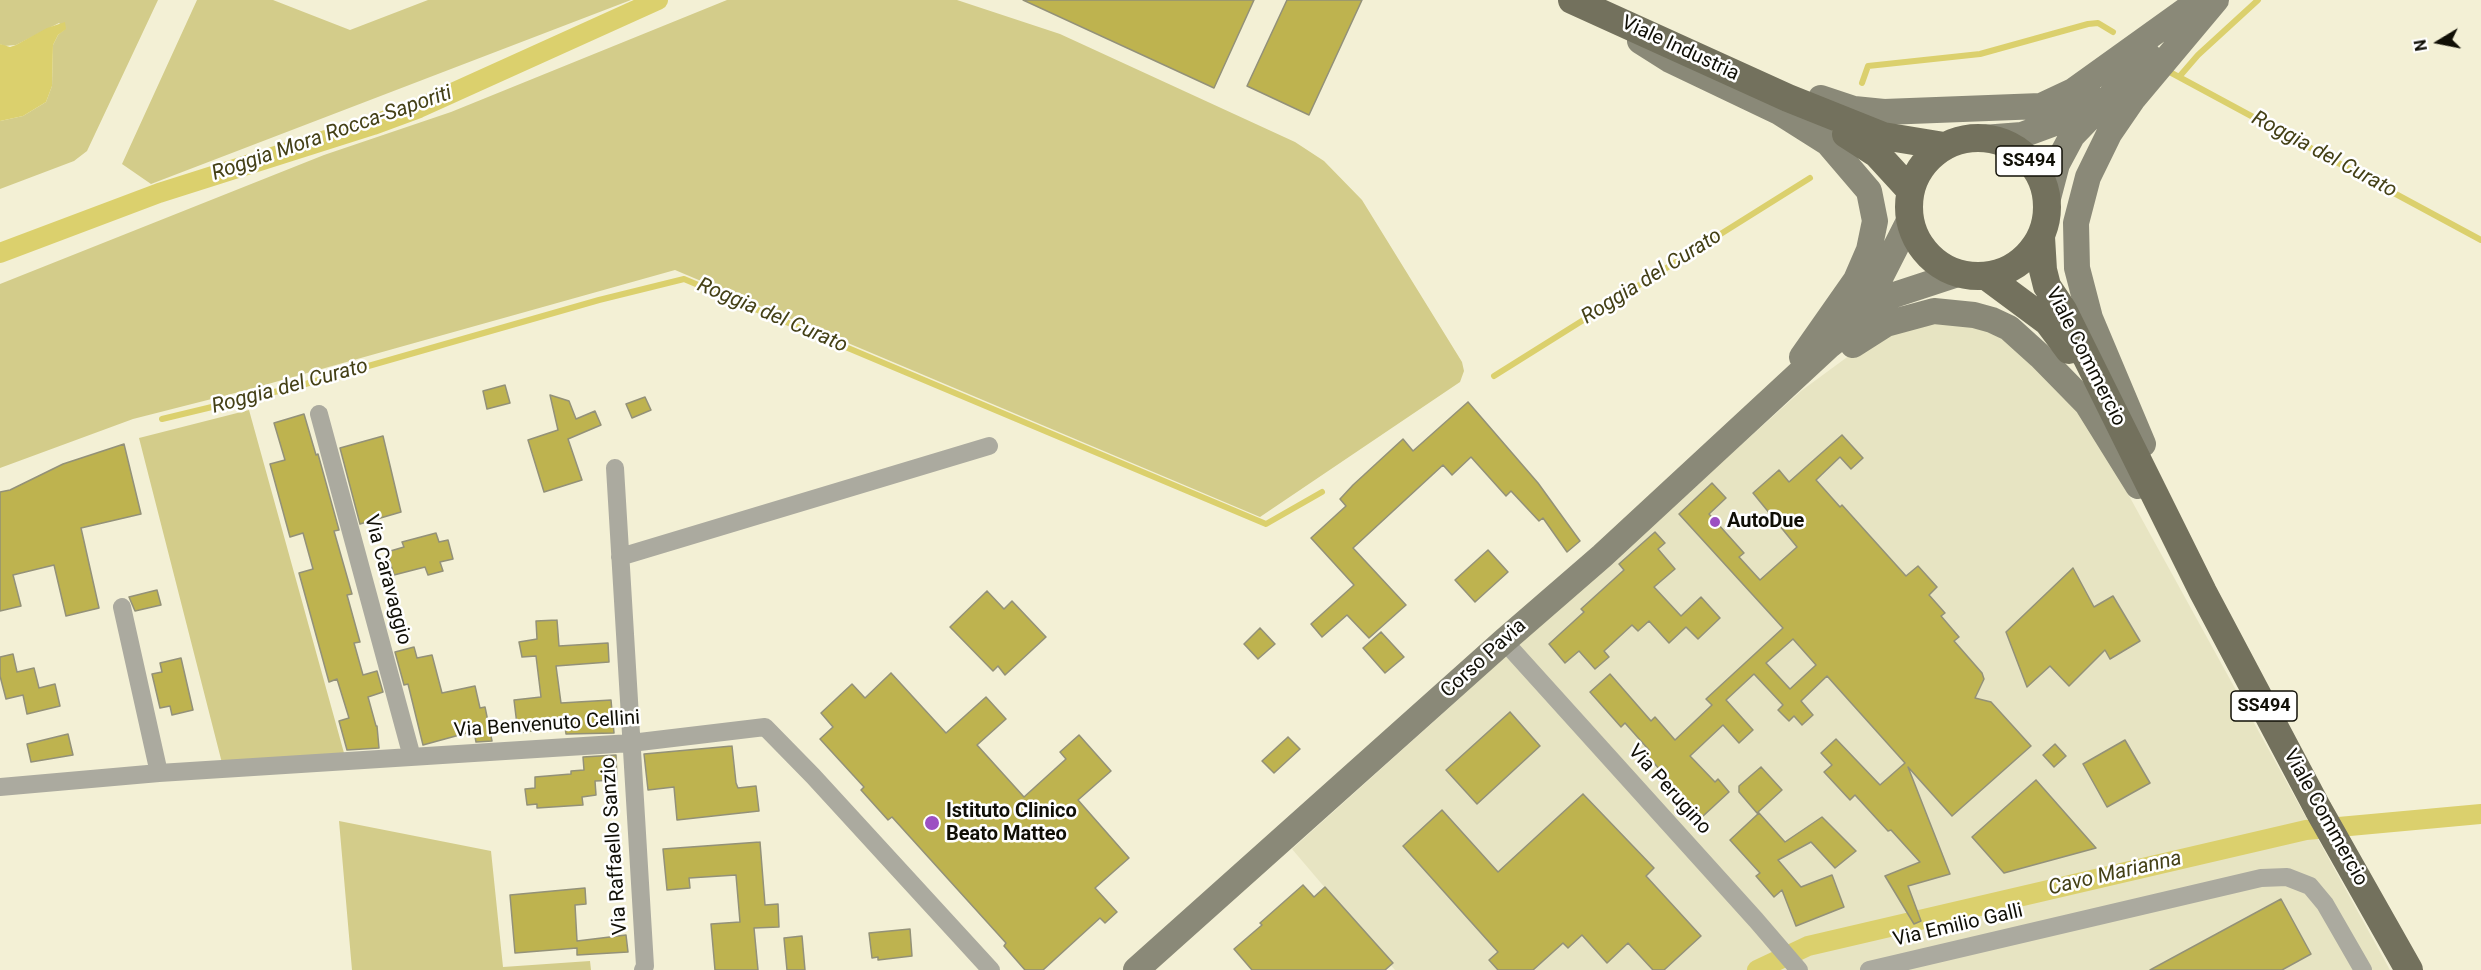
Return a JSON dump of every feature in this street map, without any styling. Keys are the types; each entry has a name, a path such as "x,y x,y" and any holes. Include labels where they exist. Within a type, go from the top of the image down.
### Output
{"main road":[{"name":"Viale Industria","path":"1577,2 1788,98 1883,136 1944,146"},
{"name":"Viale Industria","path":"1788,98 1877,154 1910,190"},
{"name":"SS494","path":"1983,138 2003,142 2020,152 2034,165 2043,183 2047,202 2046,220 2041,237 2027,256 2018,263 2008,270 1972,275 1941,266 1926,254 1915,238 1910,219 1910,190 1917,173 1929,158 1944,146 1963,139 1983,138"},
{"name":"Viale Commercio","path":"2041,237 2043,270 2047,286 2063,310 2203,592 2328,828 2409,970"},
{"name":"Viale Commercio","path":"1972,275 2048,322 2066,344 2143,473"}],"street":[{"path":"1577,2 1668,28 1821,98 1854,109 1884,112 2041,106 2073,91 2200,0"},
{"path":"2047,202 2057,164 2072,136 2148,57 2209,0"},
{"path":"2203,592 2090,318 2077,268 2076,223 2088,177 2109,134 2133,99 2217,0"},
{"path":"1577,2 1670,60 1779,112 1828,143 1869,190 1875,221 1869,250 1856,280 1773,398"},
{"path":"1983,138 2022,135 2060,121 2148,57"},
{"name":"Corso Pavia","path":"1830,345 1879,280 1910,219"},
{"name":"Corso Pavia","path":"1136,970 1602,556 1830,345 1891,296 1972,275"},
{"path":"1773,398 1886,324 1934,311 1956,312 1992,320 2009,328 2087,404 2203,592"},
{"name":"Via Caravaggio","path":"319,414 412,757"},
{"path":"620,556 989,446"},
{"name":"Via Raffaello Sanzio","path":"615,468 644,968"},
{"path":"122,607 159,773"},
{"name":"Via Perugino","path":"1504,641 1791,961"},
{"name":"Via Benvenuto Cellini","path":"0,788 159,773 631,743 765,727 991,970"},
{"name":"Via Emilio Galli","path":"1869,970 2261,878 2287,877 2310,886 2325,903 2363,970"}],"shaded area":[{"path":"0,0 158,0 87,151 74,161 0,189 0,121 23,116 46,102 52,86 53,45 58,35 65,29 59,23 16,45 4,46 0,44"},
{"path":"197,0 273,0 350,30 428,0 631,0 151,184 122,164"},
{"path":"727,0 957,0 1060,34 1295,142 1324,161 1362,200 1462,362 1464,371 1460,382 1260,517 675,270 243,391 133,419 0,468 0,284 324,155 451,112"},
{"path":"65,22 66,29 58,35 53,45 52,86 46,102 23,116 0,121 0,44 10,47 16,45 47,28"},
{"path":"1943,319 2001,333 2084,414 2390,970 1395,970 1292,849 1801,391 1850,355 1893,330"},
{"path":"249,410 344,753 222,763 139,438"},
{"path":"339,821 491,851 503,967 590,961 591,970 352,970"}],"building":[{"path":"1023,0 1254,0 1214,88"},
{"path":"1287,0 1362,0 1309,115 1247,86"},
{"path":"505,385 510,403 487,409 483,391"},
{"path":"550,395 569,401 576,419 595,411 601,425 568,439 582,480 544,492 528,440 558,430"},
{"path":"645,397 651,410 632,418 626,404"},
{"path":"1468,402 1538,483 1580,541 1567,552 1543,518 1539,521 1511,491 1506,496 1471,457 1452,475 1443,465 1353,548 1406,605 1369,638 1347,615 1322,637 1311,624 1354,585 1311,538 1346,506 1340,499 1353,485 1403,439 1413,451"},
{"path":"304,414 316,455 318,454 339,530 334,531 352,594 347,595 360,642 354,643 363,675 377,671 383,692 368,697 377,726 379,748 347,750 339,721 349,718 337,679 329,682 299,573 313,569 303,533 290,537 270,464 285,460 274,423"},
{"path":"1842,435 1863,458 1851,469 1840,457 1816,480 1840,507 1842,505 1906,576 1918,566 1937,587 1929,595 1945,613 1941,616 1959,637 1954,641 1982,673 1984,679 1975,698 1991,702 2031,746 1952,816 1908,767 1950,874 1908,886 1921,921 1914,924 1885,876 1920,862 1855,795 1850,800 1824,772 1832,765 1821,753 1836,739 1880,785 1905,763 1827,676 1801,701 1813,715 1802,725 1794,716 1789,721 1778,710 1783,705 1754,674 1726,700 1753,730 1739,743 1723,725 1690,756 1715,782 1718,779 1729,792 1702,817 1668,783 1670,781 1645,753 1649,750 1625,723 1621,727 1590,692 1610,674 1651,721 1655,717 1675,740 1712,705 1706,699 1783,628 1679,514 1712,483 1726,498 1709,514 1744,553 1739,557 1760,580 1797,547 1753,493 1779,470 1789,482","holes":["1793,639 1816,665 1790,689 1766,663"]},
{"path":"383,436 401,512 360,524 340,448"},
{"path":"124,444 141,514 81,528 99,608 66,616 54,565 13,575 21,606 0,611 0,492 10,490 63,464"},
{"path":"1655,532 1665,543 1658,549 1675,569 1654,587 1681,616 1701,597 1720,618 1698,639 1686,627 1669,643 1649,621 1638,631 1632,625 1604,651 1609,657 1595,669 1579,651 1565,663 1549,644 1584,612 1581,609 1624,570 1619,564"},
{"path":"436,533 439,542 448,540 453,559 440,562 443,571 428,575 425,567 394,575 387,552 404,547 402,542"},
{"path":"1488,550 1508,572 1475,602 1455,580"},
{"path":"2073,568 2094,607 2113,596 2140,641 2110,659 2105,650 2069,686 2050,666 2027,687 2006,632"},
{"path":"157,590 161,605 135,611 129,597"},
{"path":"987,591 1004,609 1012,601 1046,637 1005,675 998,666 993,671 950,627"},
{"path":"557,620 559,646 608,643 609,662 556,666 561,703 611,700 614,733 566,734 565,726 518,733 514,700 541,697 536,656 522,657 519,642 537,639 536,621"},
{"path":"1260,628 1275,644 1258,659 1244,644"},
{"path":"1381,632 1404,657 1385,673 1363,648"},
{"path":"414,647 417,658 432,655 442,693 475,686 480,708 485,707 492,741 476,742 474,731 423,745 408,684 404,685 395,652"},
{"path":"13,654 17,672 34,668 39,688 55,684 60,706 27,714 23,695 6,699 0,676 0,657"},
{"path":"181,658 193,710 172,715 170,706 160,708 152,674 162,672 160,663"},
{"name":"Istituto Clinico Beato Matteo","path":"891,673 946,733 986,697 1006,719 977,745 1024,797 1066,759 1060,752 1079,735 1111,771 1078,800 1129,858 1095,888 1117,912 1105,923 1100,918 1043,970 1025,970 1004,946 1006,943 892,817 888,820 861,790 864,787 820,739 833,727 821,713 852,684 865,698"},
{"path":"1510,712 1540,746 1477,804 1446,770"},
{"path":"68,734 73,755 31,762 27,744"},
{"path":"1288,737 1300,749 1274,773 1262,761"},
{"path":"2125,740 2150,783 2107,807 2083,764"},
{"path":"2055,744 2066,756 2054,767 2043,755"},
{"path":"732,746 738,788 756,786 759,811 677,820 674,787 648,790 644,754"},
{"path":"616,755 617,780 595,781 596,795 582,797 583,805 537,808 537,804 527,805 525,789 535,788 535,777 571,774 571,771 584,770 583,757"},
{"path":"1761,767 1782,790 1757,813 1739,792 1739,786"},
{"path":"2036,780 2096,848 2004,873 1972,837"},
{"path":"1583,794 1654,868 1646,876 1701,936 1664,970 1653,970 1628,943 1607,963 1582,935 1568,948 1563,943 1533,970 1498,970 1489,960 1498,952 1403,846 1442,810 1498,872"},
{"path":"1759,813 1785,842 1822,817 1856,851 1835,868 1811,842 1778,860 1801,887 1832,875 1844,907 1796,926 1782,890 1774,897 1756,876 1760,873 1730,840"},
{"path":"760,842 765,905 778,904 779,927 754,928 758,970 715,970 711,924 740,922 736,875 689,878 690,888 667,890 663,849"},
{"path":"1303,885 1314,897 1325,887 1393,963 1385,970 1252,970 1234,949"},
{"path":"585,888 586,904 575,905 577,941 626,935 628,952 577,955 577,948 515,953 510,895"},
{"path":"2281,899 2311,954 2282,970 2150,970"},
{"path":"910,929 912,956 878,960 878,957 872,958 869,933"},
{"path":"802,936 805,970 787,970 784,938"}],"waterway":[{"name":"Roggia Mora Rocca-Saporiti","path":"0,253 159,193 373,125 419,108 658,0"},
{"path":"2179,77 2198,55 2258,0"},
{"name":"Roggia del Curato","path":"1862,83 1868,66 1980,54 2088,24 2098,23 2113,32"},
{"name":"Roggia del Curato","path":"2166,70 2481,240"},
{"name":"Roggia del Curato","path":"1494,376 1810,178"},
{"name":"Roggia del Curato","path":"162,419 295,387 599,300 684,279 1266,524 1322,492"},
{"name":"Cavo Marianna","path":"1757,970 1808,946 2306,830 2481,814"}],"place":[{"name":"AutoDue","path":"1715,522"},
{"name":"Istituto Clinico Beato Matteo","path":"932,823"}]}
